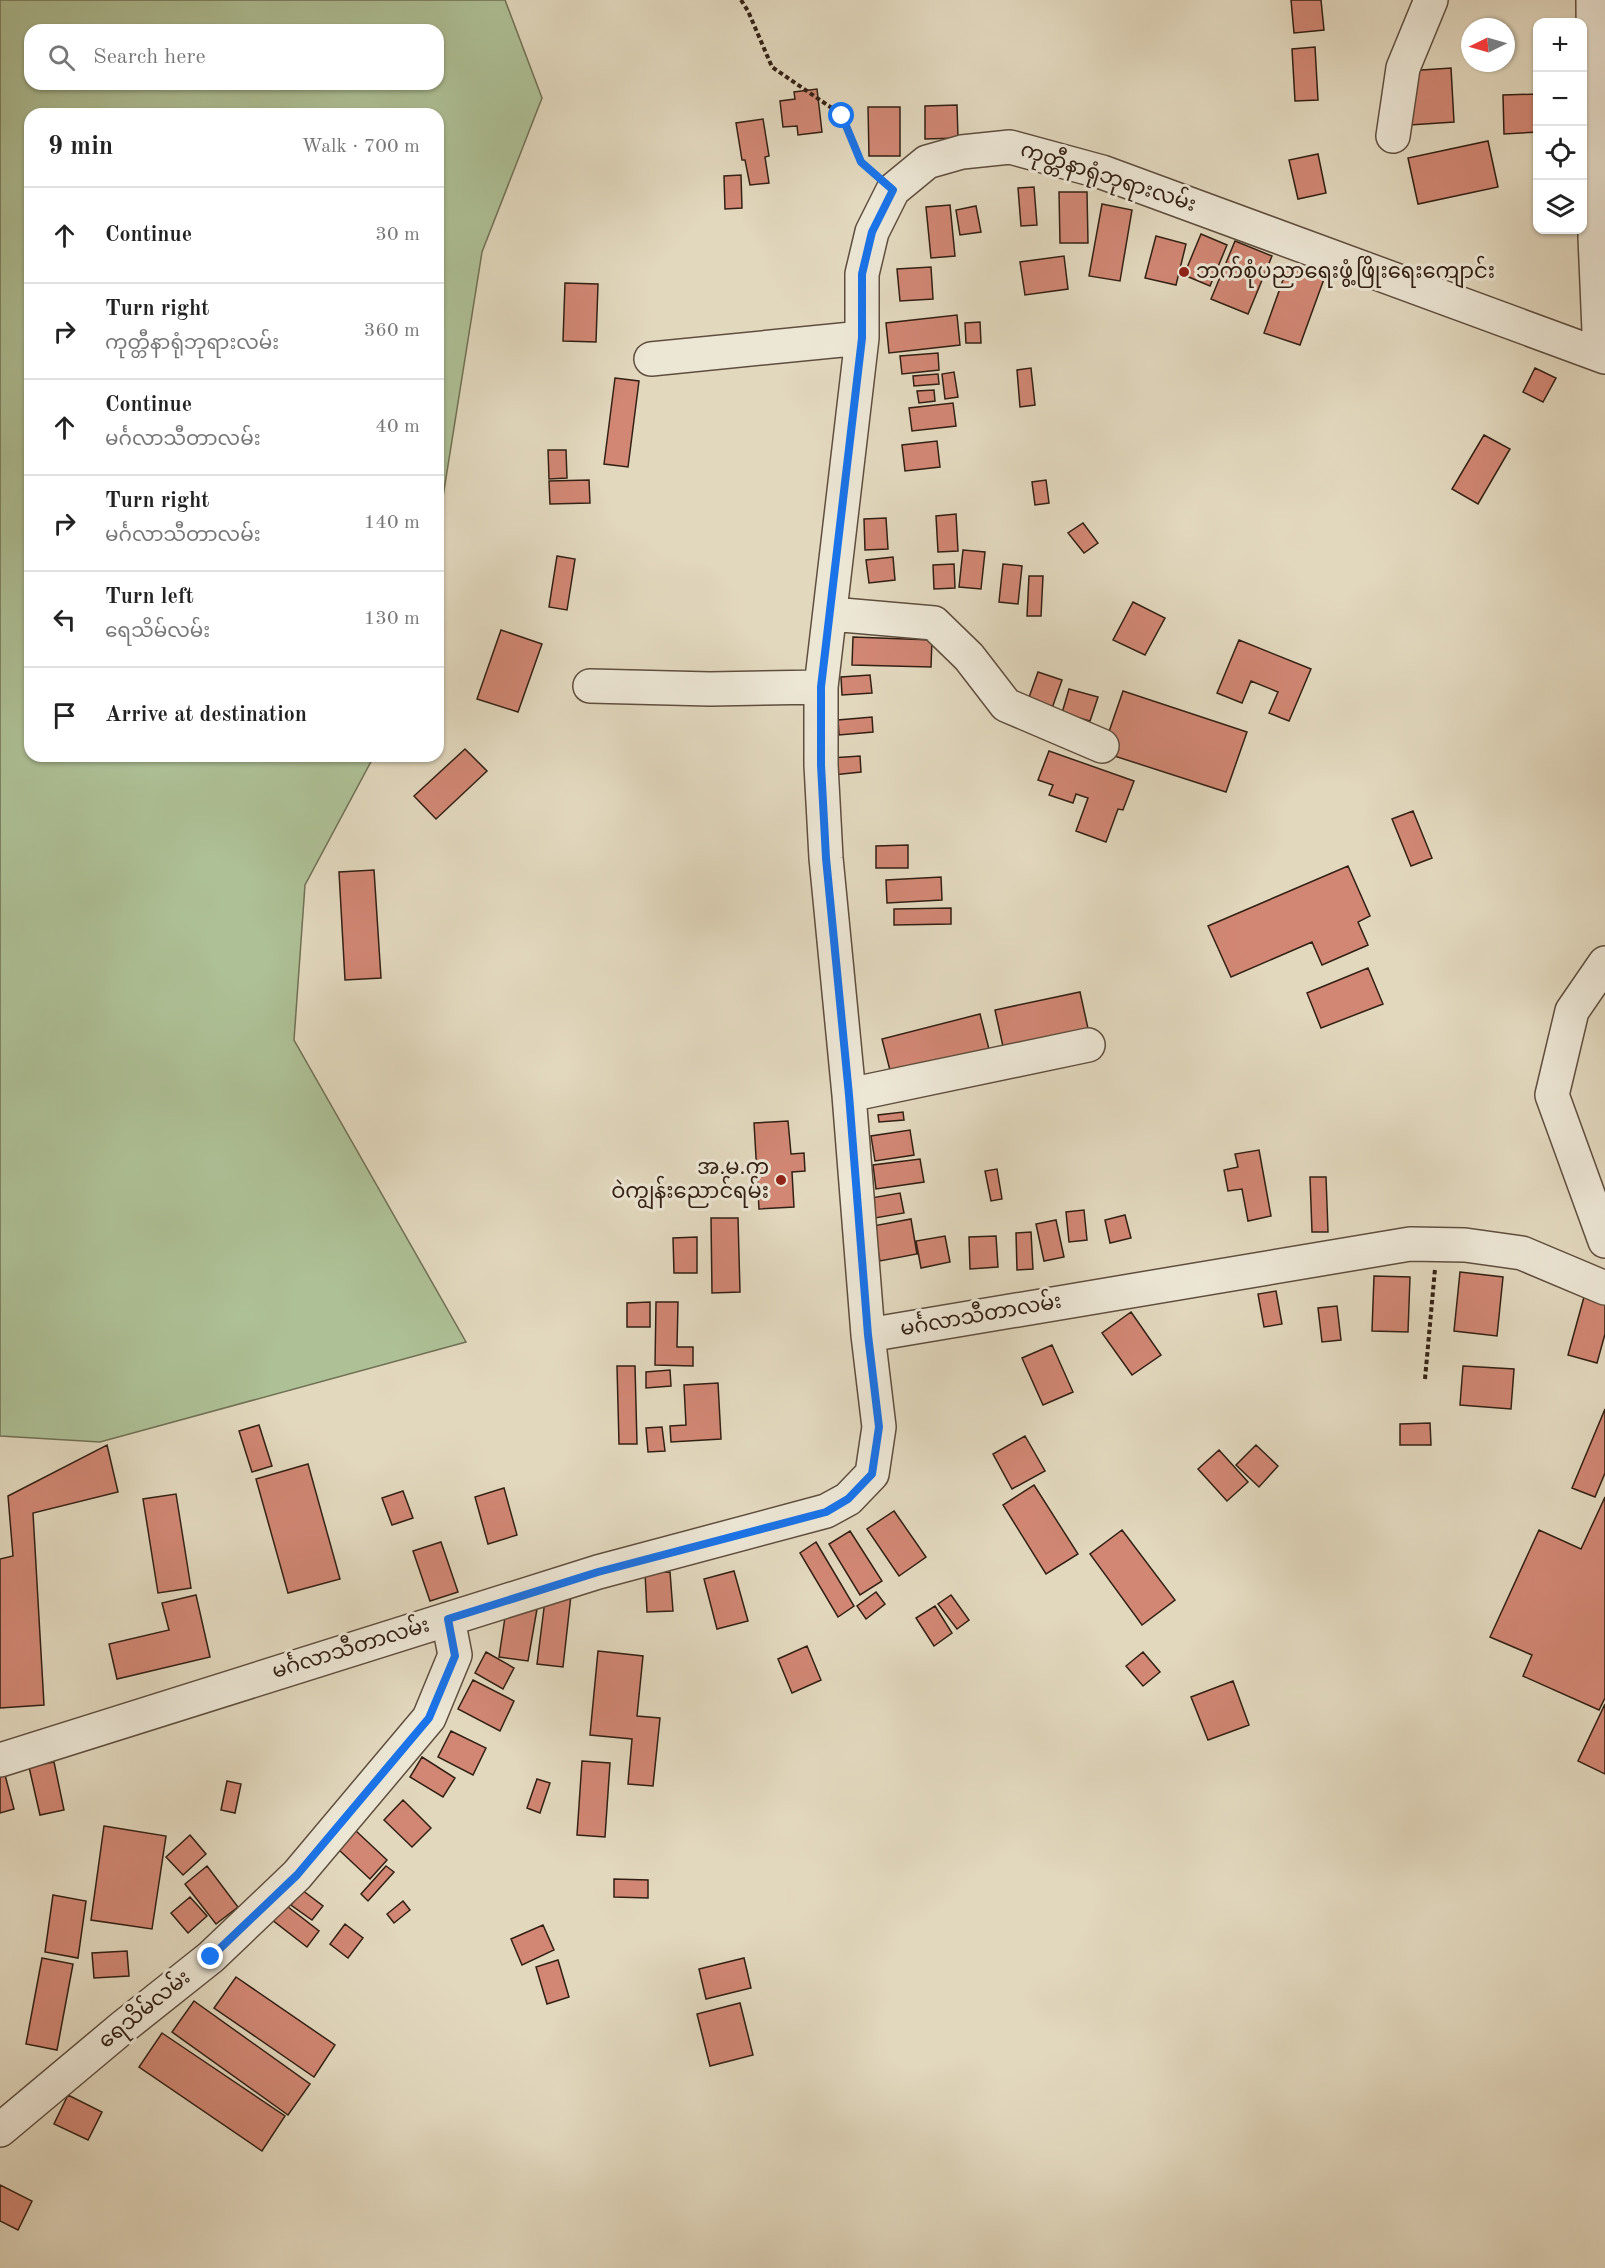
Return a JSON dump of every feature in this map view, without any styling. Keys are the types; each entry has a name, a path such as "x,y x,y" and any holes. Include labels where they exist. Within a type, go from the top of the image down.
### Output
{"street":[{"path":"1393,136 1403,68 1431,0"},
{"path":"1593,0 1595,237 1602,356"},
{"name":"ကုတ္တီနာရုံဘုရားလမ်း","path":"868,1335 849,1095 826,858 821,765 821,687 862,338 862,274 872,232 893,190 927,162 962,152 1010,147 1102,172 1602,356"},
{"path":"651,359 862,338"},
{"path":"831,614 934,623 969,657 1006,705 1102,746"},
{"path":"590,686 821,687"},
{"path":"1605,963 1572,1011 1552,1095 1605,1241"},
{"path":"849,1095 1088,1045"},
{"name":"မင်္ဂလာသီတာလမ်း","path":"0,1760 598,1572 826,1512 848,1499 872,1474 879,1427 868,1335 1410,1244 1466,1245 1522,1253 1605,1288"},
{"name":"ရေသိမ်လမ်း","path":"0,2130 123,2026 211,1957 297,1875 429,1718 455,1656 448,1619"}],"path":[{"path":"741,0 772,67 842,116 861,162 893,190"},
{"path":"1425,1379 1438,1244"}],"green space":[{"path":"0,0 505,0 542,98 482,252 444,490 444,108 24,108 24,762 371,762 305,885 294,1040 466,1342 100,1442 0,1436"}],"building":[{"path":"1291,0 1321,0 1324,30 1294,33"},
{"path":"1315,47 1318,100 1295,101 1292,49"},
{"path":"1451,68 1454,122 1410,125 1407,71"},
{"path":"817,89 822,132 798,135 797,126 783,127 780,101 795,99 794,92"},
{"path":"1533,94 1533,132 1504,134 1503,95"},
{"path":"957,105 958,138 925,139 925,106"},
{"path":"868,107 900,107 900,156 869,156"},
{"path":"763,119 769,156 765,157 769,183 750,185 745,160 742,160 736,123"},
{"path":"1488,141 1498,187 1418,204 1408,158"},
{"path":"1318,154 1326,193 1298,199 1289,160"},
{"path":"741,175 742,208 725,209 724,176"},
{"path":"1034,187 1037,225 1021,226 1018,188"},
{"path":"1059,192 1087,192 1088,243 1060,243"},
{"path":"1102,204 1132,210 1120,281 1089,276"},
{"path":"950,205 955,256 931,258 926,207"},
{"path":"976,206 981,232 960,235 956,210"},
{"path":"1201,234 1227,245 1210,286 1184,275"},
{"path":"1156,236 1186,244 1176,285 1145,278"},
{"path":"1235,241 1272,256 1248,314 1211,299"},
{"path":"1064,256 1068,289 1025,295 1020,262"},
{"path":"1288,266 1324,279 1300,345 1264,333"},
{"path":"931,267 933,299 900,301 897,269"},
{"path":"565,283 598,284 596,342 563,341"},
{"path":"957,315 960,345 889,353 886,323"},
{"path":"980,322 981,343 966,343 965,323"},
{"path":"938,353 939,370 902,374 900,356"},
{"path":"1031,368 1035,405 1020,407 1017,370"},
{"path":"1535,368 1556,378 1543,402 1523,392"},
{"path":"954,372 958,397 945,399 942,374"},
{"path":"938,374 939,384 914,386 913,376"},
{"path":"615,378 639,381 628,467 604,464"},
{"path":"934,390 935,401 919,403 917,391"},
{"path":"953,403 956,426 912,431 909,408"},
{"path":"1484,435 1510,449 1478,504 1452,489"},
{"path":"937,441 940,467 905,471 902,445"},
{"path":"548,450 566,450 567,478 549,479"},
{"path":"589,480 590,503 550,504 549,481"},
{"path":"1046,480 1049,503 1035,505 1032,482"},
{"path":"956,514 958,551 938,552 936,516"},
{"path":"886,518 888,549 865,550 864,519"},
{"path":"1083,523 1098,543 1084,553 1068,533"},
{"path":"963,550 985,552 981,589 959,587"},
{"path":"557,556 575,559 567,610 549,607"},
{"path":"893,557 895,580 869,583 866,560"},
{"path":"954,564 955,588 934,589 933,565"},
{"path":"1003,564 1022,566 1018,604 999,602"},
{"path":"1029,576 1043,576 1041,616 1027,616"},
{"path":"1133,602 1165,618 1145,655 1113,640"},
{"path":"501,630 542,644 518,712 477,699"},
{"path":"853,637 932,640 931,667 852,665"},
{"path":"1239,640 1311,669 1289,721 1269,713 1278,692 1251,681 1242,703 1217,693"},
{"path":"1038,672 1062,680 1051,711 1027,703"},
{"path":"870,675 872,693 842,695 841,677"},
{"path":"1069,689 1098,697 1090,721 1062,713"},
{"path":"1123,691 1247,732 1226,792 1102,752"},
{"path":"872,717 873,732 839,735 838,720"},
{"path":"465,749 487,771 436,819 414,796"},
{"path":"1049,751 1134,781 1123,810 1118,809 1106,842 1076,831 1088,798 1076,794 1073,803 1049,795 1053,785 1038,780"},
{"path":"860,756 861,772 833,775 831,758"},
{"path":"1413,811 1432,858 1411,866 1392,819"},
{"path":"908,845 908,868 876,868 876,846"},
{"path":"1348,866 1370,916 1358,922 1368,945 1322,965 1312,942 1231,977 1208,926"},
{"path":"374,870 381,978 345,980 339,872"},
{"path":"941,877 942,900 887,903 886,880"},
{"path":"951,908 951,924 894,925 894,909"},
{"path":"1368,968 1383,1004 1321,1028 1307,993"},
{"path":"1080,992 1089,1033 1004,1051 995,1010"},
{"path":"980,1014 990,1053 892,1078 882,1039"},
{"path":"903,1112 904,1120 879,1122 878,1115"},
{"path":"788,1121 791,1154 804,1153 805,1171 792,1172 794,1207 759,1209 754,1123"},
{"path":"910,1130 914,1155 875,1161 871,1136"},
{"path":"1259,1150 1271,1216 1248,1221 1242,1189 1228,1191 1224,1170 1238,1167 1235,1154"},
{"path":"920,1159 924,1182 876,1189 873,1165"},
{"path":"997,1169 1002,1199 991,1201 985,1171"},
{"path":"1310,1177 1326,1177 1328,1232 1312,1232"},
{"path":"900,1193 904,1213 875,1218 871,1198"},
{"path":"1084,1210 1087,1240 1069,1242 1066,1212"},
{"path":"1125,1215 1131,1238 1110,1243 1105,1220"},
{"path":"711,1218 738,1218 740,1292 712,1293"},
{"path":"911,1219 917,1254 880,1261 873,1226"},
{"path":"1056,1220 1064,1257 1044,1261 1036,1224"},
{"path":"1031,1232 1033,1269 1017,1270 1016,1233"},
{"path":"945,1236 950,1262 921,1268 916,1241"},
{"path":"996,1236 998,1267 970,1269 969,1237"},
{"path":"697,1237 697,1273 674,1273 673,1238"},
{"path":"1460,1272 1503,1277 1497,1336 1454,1331"},
{"path":"1374,1276 1410,1277 1408,1332 1372,1331"},
{"path":"1276,1291 1282,1324 1264,1327 1258,1294"},
{"path":"1584,1297 1605,1303 1605,1334 1597,1363 1568,1355"},
{"path":"650,1302 650,1327 627,1327 627,1303"},
{"path":"656,1302 678,1302 677,1347 693,1347 693,1366 655,1365"},
{"path":"1337,1306 1341,1340 1322,1342 1318,1308"},
{"path":"1131,1312 1161,1355 1132,1375 1102,1333"},
{"path":"1052,1345 1073,1392 1043,1405 1022,1358"},
{"path":"617,1366 635,1366 637,1444 619,1444"},
{"path":"1463,1366 1514,1369 1511,1409 1460,1405"},
{"path":"670,1370 671,1386 646,1388 646,1372"},
{"path":"718,1383 721,1439 671,1442 670,1426 686,1425 684,1385"},
{"path":"1605,1409 1605,1473 1595,1497 1572,1488"},
{"path":"1430,1423 1431,1445 1400,1445 1400,1424"},
{"path":"259,1425 272,1466 252,1472 239,1431"},
{"path":"662,1427 665,1451 648,1452 646,1428"},
{"path":"1025,1436 1045,1471 1012,1489 993,1454"},
{"path":"107,1445 118,1492 33,1513 44,1705 0,1708 0,1559 13,1556 8,1496"},
{"path":"1256,1445 1278,1466 1259,1487 1236,1465"},
{"path":"1219,1450 1248,1482 1227,1501 1198,1469"},
{"path":"308,1464 340,1579 288,1593 256,1479"},
{"path":"1034,1485 1078,1554 1046,1574 1003,1505"},
{"path":"504,1488 517,1535 488,1544 475,1497"},
{"path":"403,1491 413,1518 392,1525 382,1498"},
{"path":"176,1494 191,1588 158,1593 143,1499"},
{"path":"1605,1497 1605,1698 1599,1710 1523,1676 1532,1655 1490,1637 1539,1530 1581,1549"},
{"path":"894,1511 926,1557 899,1576 867,1529"},
{"path":"1122,1530 1175,1600 1142,1625 1090,1554"},
{"path":"850,1531 882,1581 860,1595 829,1544"},
{"path":"441,1542 458,1592 430,1601 413,1551"},
{"path":"816,1542 854,1606 838,1617 800,1553"},
{"path":"734,1571 748,1621 717,1629 704,1579"},
{"path":"670,1572 673,1611 647,1612 645,1573"},
{"path":"546,1592 571,1595 563,1667 537,1664"},
{"path":"876,1592 885,1604 866,1619 857,1606"},
{"path":"196,1595 210,1657 117,1679 109,1644 169,1630 162,1603"},
{"path":"951,1595 969,1620 957,1629 938,1604"},
{"path":"507,1604 537,1609 528,1661 499,1657"},
{"path":"935,1606 952,1633 934,1646 916,1618"},
{"path":"807,1646 821,1680 792,1693 778,1659"},
{"path":"598,1651 643,1656 637,1716 660,1718 653,1786 628,1784 632,1739 590,1735"},
{"path":"486,1652 514,1668 503,1689 475,1673"},
{"path":"1143,1652 1160,1672 1143,1686 1126,1666"},
{"path":"473,1680 514,1701 500,1731 458,1709"},
{"path":"1233,1681 1249,1725 1208,1740 1191,1697"},
{"path":"1605,1704 1605,1774 1578,1761"},
{"path":"451,1731 486,1748 473,1775 438,1757"},
{"path":"422,1757 455,1778 443,1797 410,1777"},
{"path":"582,1761 610,1763 605,1837 577,1835"},
{"path":"54,1762 64,1810 40,1815 29,1767"},
{"path":"5,1775 14,1809 0,1813 0,1776"},
{"path":"537,1779 550,1783 540,1813 527,1808"},
{"path":"227,1781 241,1784 235,1813 221,1810"},
{"path":"403,1800 431,1828 412,1847 384,1820"},
{"path":"104,1826 166,1836 152,1929 91,1920"},
{"path":"355,1830 387,1860 370,1879 338,1849"},
{"path":"190,1835 206,1854 183,1875 166,1857"},
{"path":"207,1866 238,1907 216,1924 185,1884"},
{"path":"386,1866 394,1872 368,1901 361,1894"},
{"path":"614,1879 648,1880 648,1898 614,1897"},
{"path":"302,1890 323,1906 312,1920 291,1905"},
{"path":"53,1895 86,1901 78,1958 45,1952"},
{"path":"190,1897 207,1916 188,1933 171,1913"},
{"path":"403,1901 410,1910 394,1923 387,1914"},
{"path":"283,1903 319,1931 307,1947 271,1919"},
{"path":"345,1924 363,1938 348,1958 330,1944"},
{"path":"543,1925 554,1950 522,1965 511,1939"},
{"path":"127,1951 129,1976 94,1978 92,1953"},
{"path":"42,1958 73,1964 57,2050 26,2044"},
{"path":"744,1958 751,1988 706,1999 699,1969"},
{"path":"558,1960 569,1997 547,2004 536,1967"},
{"path":"236,1977 335,2045 314,2077 214,2008"},
{"path":"194,2001 310,2084 288,2115 172,2032"},
{"path":"740,2003 753,2055 710,2066 697,2014"},
{"path":"162,2033 285,2116 262,2151 139,2067"},
{"path":"68,2095 102,2112 88,2140 54,2124"},
{"path":"0,2185 32,2201 18,2230 0,2221"}],"place":[{"name":"ဘက်စုံပညာရေးဖွံ့ဖြိုးရေးကျောင်း","path":"1184,272"},
{"name":"အ.မ.က ဝဲကျွန်းညောင်ရမ်း","path":"781,1180"}],"route":[{"path":"211,1957 297,1875 429,1718 455,1656 448,1619 598,1572 826,1512 848,1499 872,1474 879,1427 868,1335 849,1095 826,858 821,765 821,687 862,338 862,274 872,232 893,190 861,162 842,116"}]}
